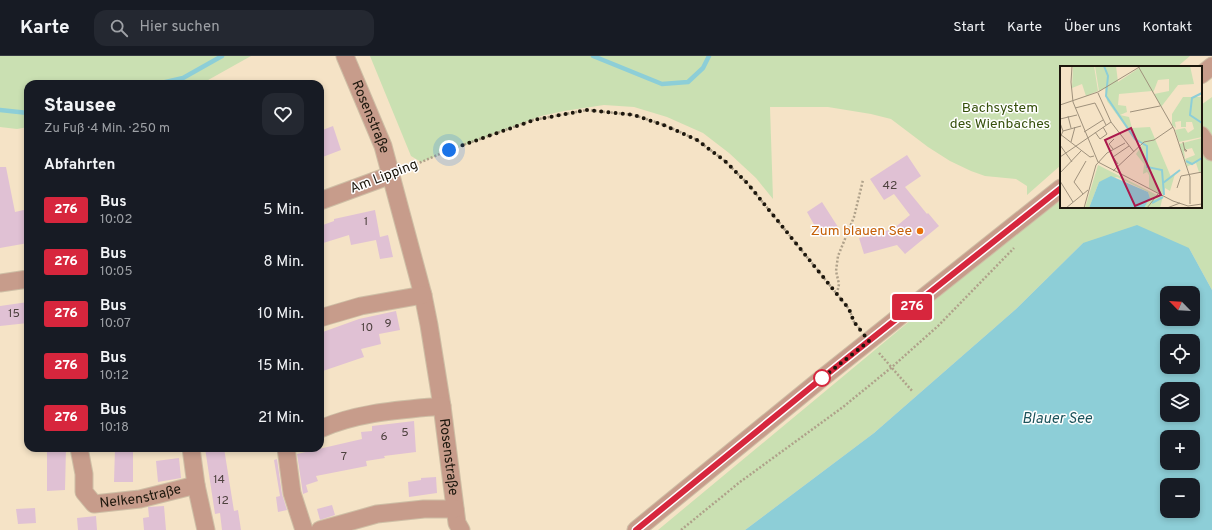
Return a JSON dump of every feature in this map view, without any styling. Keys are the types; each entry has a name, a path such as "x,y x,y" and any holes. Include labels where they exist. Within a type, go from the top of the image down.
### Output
{"street":[{"name":"Rosenstraße","path":"345,56 383,146 423,295 442,406 457,523 461,530"},
{"path":"1202,74 1212,66"},
{"path":"1202,137 1212,152"},
{"name":"Am Lipping","path":"324,200 391,176"},
{"path":"636,530 1060,189"},
{"path":"0,283 24,280"},
{"path":"324,317 361,306 423,295"},
{"name":"Rosenstraße","path":"324,428 360,416 442,406"},
{"name":"Nelkenstraße","path":"79,452 84,474 84,492 94,504 140,499 196,485"},
{"name":"Nelkenstraße","path":"192,452 196,485 206,530"},
{"path":"287,452 292,493 304,530"},
{"name":"Rosenstraße","path":"320,530 377,514 424,509 455,509"}],"path":[{"name":"Am Lipping","path":"391,176 449,150 534,120 587,110 634,115 666,126 697,140 725,161 748,184 849,309 854,322 869,341"},
{"path":"837,294 839,284 836,271 838,256 854,217 864,180"},
{"path":"681,530 740,482 843,407 892,367 938,326 1016,246"},
{"path":"892,367 913,392"}],"green space":[{"path":"0,56 251,56 208,80 24,80 24,128 17,129 0,127"},
{"name":"Bachsystem des Wienbaches","path":"370,56 1190,56 1178,66 1060,66 1060,166 1027,195 1027,186 1016,179 985,176 950,161 928,147 891,119 828,107 770,107 773,199 756,178 729,153 703,133 667,117 634,107 604,105 541,116 421,162 411,156"},
{"path":"1212,97 1212,290 1189,248 1083,243 1016,309 874,433 745,530 658,530 1060,198 1060,208 1202,208 1202,104"}],"water":[{"name":"Blauer See","path":"1137,225 1189,248 1212,290 1212,530 745,530 874,433 1016,309 1083,243"}],"building":[{"path":"333,126 341,150 324,156 324,129"},
{"path":"907,155 921,176 905,187 939,226 905,254 897,245 864,254 859,238 893,229 910,215 894,194 884,200 870,179"},
{"path":"0,167 6,167 15,212 24,210 24,244 0,248"},
{"path":"822,202 838,227 821,237 807,212"},
{"path":"375,210 380,237 388,235 393,257 380,259 376,240 351,245 349,235 324,243 324,225 334,221 334,219"},
{"path":"24,303 24,323 0,326 0,306"},
{"path":"396,311 400,330 379,334 381,344 361,349 364,357 324,371 324,332 359,319"},
{"path":"414,421 416,452 384,456 385,458 366,461 367,466 316,476 318,481 306,485 308,492 303,494 297,454 306,452 324,452 324,448 362,439 361,432 372,431 372,426"},
{"path":"47,452 66,452 65,490 47,491"},
{"path":"115,452 133,452 133,482 114,482"},
{"path":"206,452 225,452 234,511 238,510 241,530 222,530 220,513 215,514"},
{"path":"179,458 181,478 158,482 156,461"},
{"path":"277,459 282,494 287,510 278,512 276,497 280,496 274,460"},
{"path":"436,477 437,493 409,497 408,482 421,480 421,478"},
{"path":"332,505 335,515 320,520 317,509"},
{"path":"164,506 166,530 144,530 143,518 149,517 148,507"},
{"path":"35,508 36,523 18,524 16,509"},
{"path":"96,516 97,530 78,530 77,518"}],"waterway":[{"path":"174,80 183,78 222,56"},
{"path":"593,56 662,84 688,82 703,68 709,56"},
{"path":"0,110 24,113"}],"bus line":[{"name":"276","path":"636,530 821,379 1060,189"}],"place":[{"name":"Zum blauen See","path":"920,231"}],"route":[{"path":"449,150 534,120 587,110 634,115 666,126 697,140 725,161 748,184 849,309 854,322 869,341 821,379 822,378"}]}
